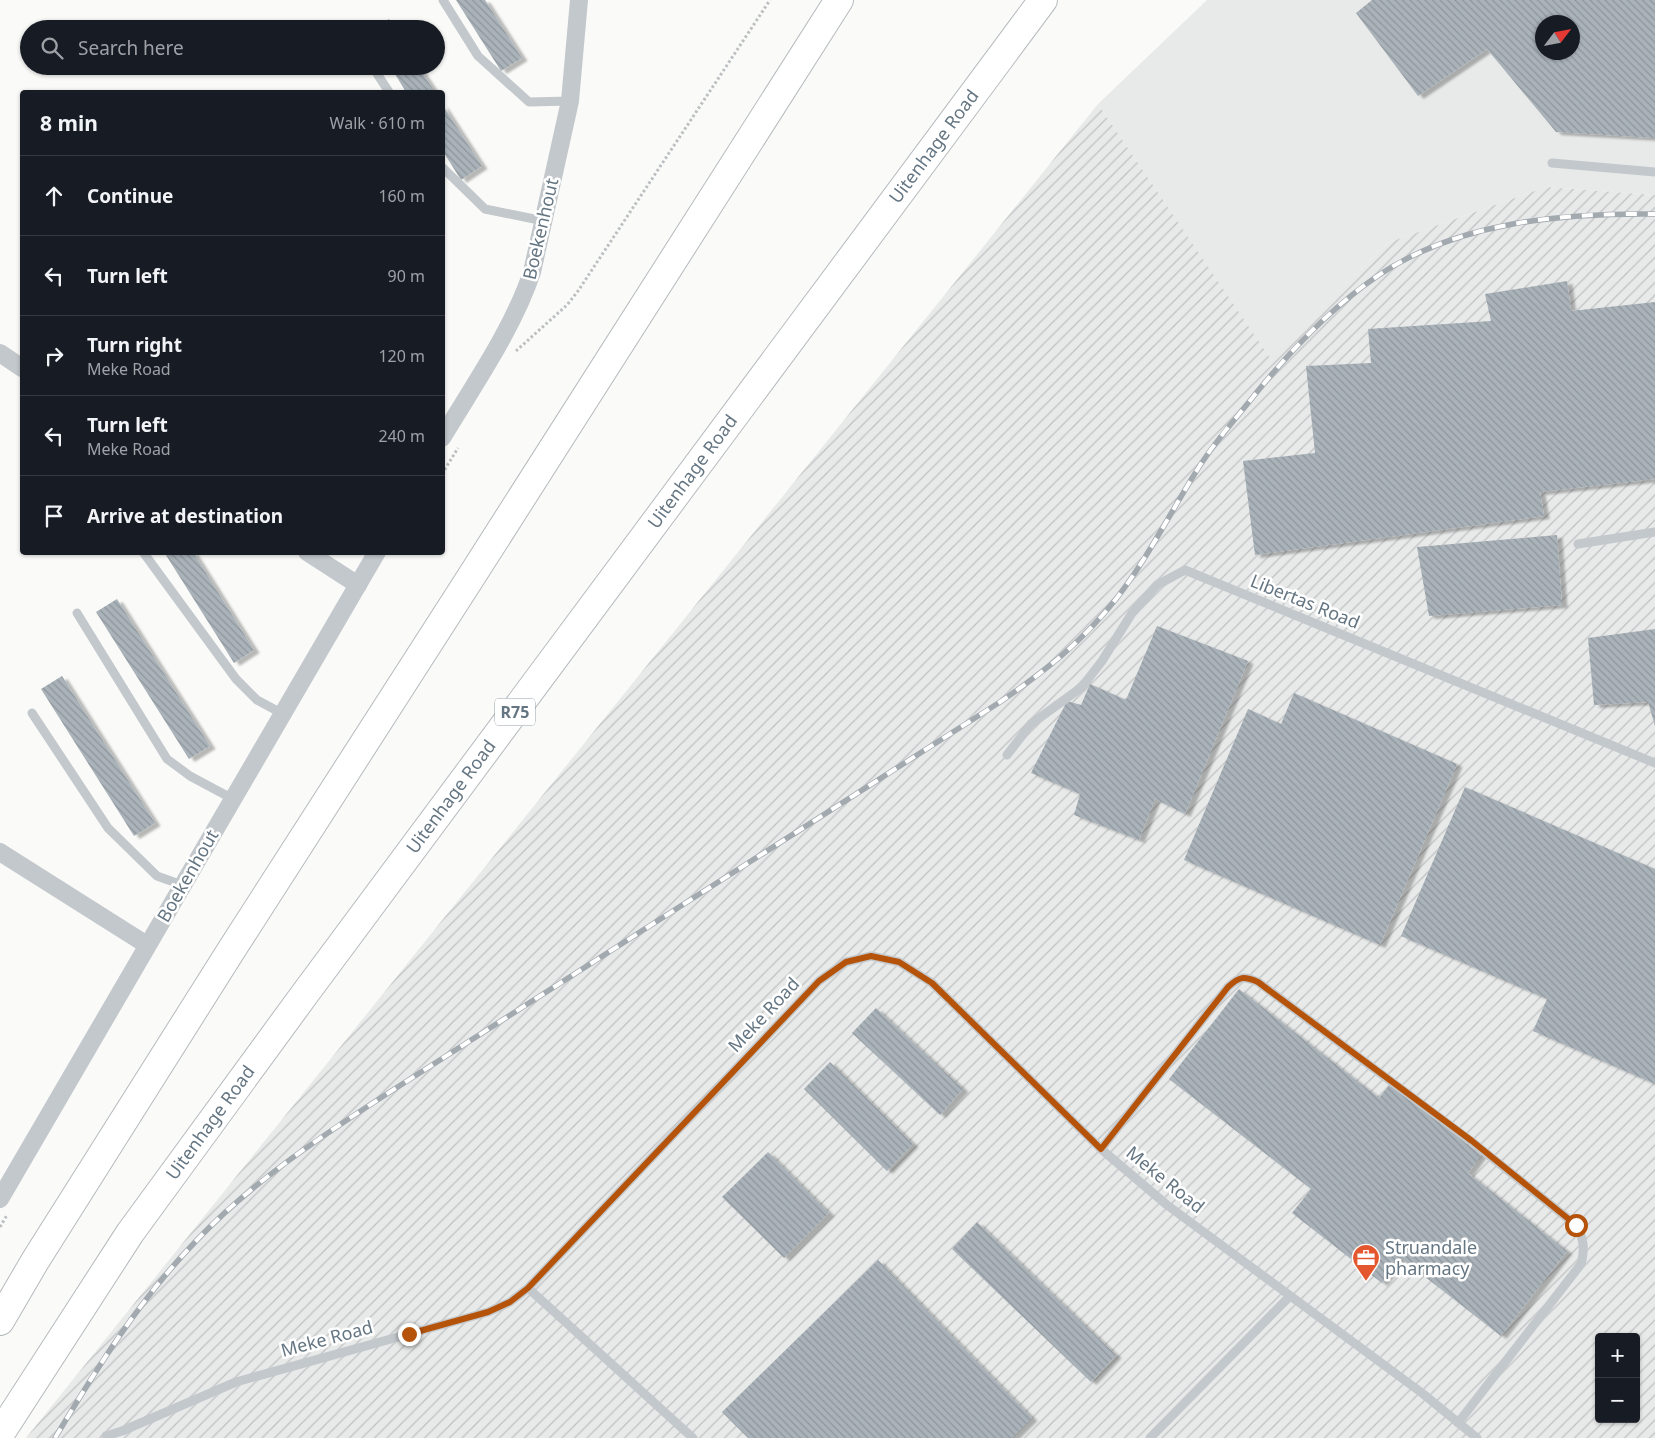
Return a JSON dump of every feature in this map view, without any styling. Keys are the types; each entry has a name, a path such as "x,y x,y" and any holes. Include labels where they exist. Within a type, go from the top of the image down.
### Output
{"main road":[{"path":"0,1321 35,1261 232,949 472,577 839,0"},
{"name":"Uitenhage Road","path":"0,1434 142,1217 304,995 684,486 1043,0"}],"street":[{"name":"Boekenhout","path":"445,433 512,319 525,294 532,272 570,101 579,0"},
{"path":"0,353 20,367"},
{"path":"313,555 358,585"},
{"name":"Boekenhout","path":"0,1199 375,555"},
{"path":"0,852 147,946"}],"lane":[{"path":"442,0 478,56 529,102 570,101"},
{"path":"378,75 388,90"},
{"path":"1552,163 1655,172"},
{"path":"445,170 485,209 544,221"},
{"path":"1578,544 1655,532"},
{"path":"145,555 236,680 257,700 283,714"},
{"name":"Libertas Road","path":"1007,755 1031,724 1082,687 1102,661 1132,612 1157,585 1185,570 1655,763"},
{"path":"76,613 166,759 190,776 233,799"},
{"path":"32,713 108,828 157,876 182,885"},
{"name":"Meke Road","path":"106,1436 122,1431 236,1382 488,1312 510,1302 528,1288 819,981 846,962 871,956 899,962 932,983 1101,1149 1167,1204 1422,1393 1477,1438"},
{"path":"1101,1149 1228,987 1237,979 1247,977 1258,982 1472,1141 1576,1225 1583,1238 1584,1252 1581,1264 1458,1423"},
{"path":"528,1288 693,1438"},
{"path":"1150,1438 1290,1296"}],"path":[{"path":"511,357 520,346 567,305 578,291 770,0"},
{"path":"445,469 462,440"}],"shaded area":[{"path":"1207,0 1655,0 1655,195 1546,187 1387,243 1270,359 1098,104"},
{"path":"1098,104 1270,358 1387,243 1546,187 1655,195 1655,1438 26,1438"}],"building":[{"path":"456,0 485,0 522,58 501,71"},
{"path":"1372,0 1655,0 1655,138 1556,132 1487,49 1418,96 1356,13"},
{"path":"396,75 424,75 434,90 405,90"},
{"path":"445,109 482,166 461,180 445,155"},
{"path":"1567,281 1571,311 1655,302 1655,479 1540,492 1544,516 1255,555 1243,461 1315,453 1306,366 1371,363 1368,329 1491,321 1485,294"},
{"path":"1557,535 1562,605 1429,616 1417,547"},
{"path":"166,555 195,555 254,650 234,663"},
{"path":"117,599 210,746 189,759 96,612"},
{"path":"1157,626 1248,661 1185,814 1155,799 1139,840 1074,815 1080,794 1031,773 1067,701 1081,705 1090,684 1126,700"},
{"path":"1655,629 1655,726 1648,702 1594,705 1588,638"},
{"path":"62,676 155,823 134,836 41,689"},
{"path":"1294,693 1457,764 1380,945 1184,860 1248,709 1281,724"},
{"path":"1465,787 1655,869 1655,1084 1533,1031 1547,999 1401,936"},
{"path":"1239,989 1379,1098 1390,1084 1481,1155 1468,1173 1567,1251 1501,1336 1401,1258 1382,1283 1292,1213 1311,1189 1169,1079"},
{"path":"876,1008 963,1089 940,1115 852,1033"},
{"path":"830,1062 913,1144 887,1171 804,1089"},
{"path":"768,1152 829,1213 784,1258 722,1197"},
{"path":"977,1222 1116,1355 1091,1382 952,1249"},
{"path":"878,1260 1032,1418 1012,1438 748,1438 722,1412"}],"railway":[{"path":"55,1438 120,1335 175,1264 217,1220 285,1163 382,1097 1000,702 1076,643 1103,615 1128,583 1199,467 1227,428 1298,345 1359,289 1407,258 1440,244 1510,224 1583,216 1655,214"}],"place":[{"name":"Struandale pharmacy","path":"1366,1282"}],"route":[{"path":"409,1334 488,1312 510,1302 528,1288 819,981 846,962 871,956 899,962 932,983 1101,1149 1228,987 1237,979 1247,977 1258,982 1472,1141 1576,1225"}]}
